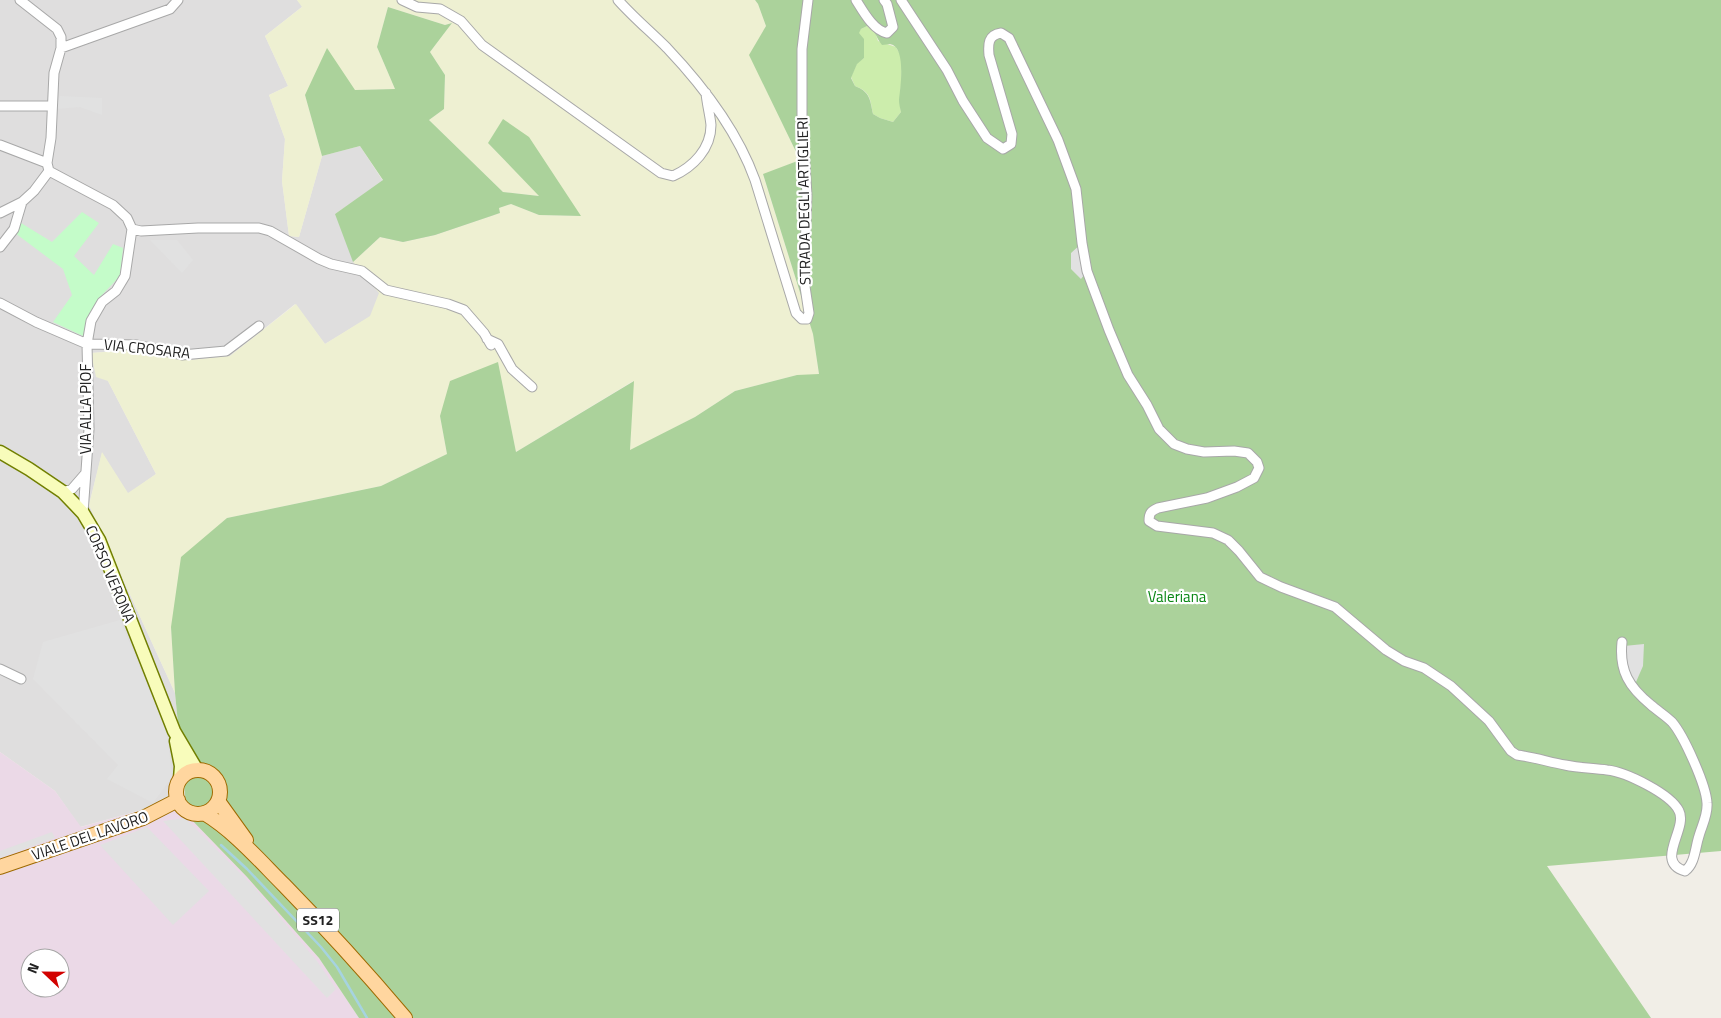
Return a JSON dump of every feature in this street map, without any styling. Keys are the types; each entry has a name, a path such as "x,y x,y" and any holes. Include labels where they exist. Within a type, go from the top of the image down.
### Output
{"main road":[{"name":"CORSO VERONA","path":"0,452 68,493 83,513 99,540 174,731"},
{"name":"SS12","path":"174,731 197,770 211,774 216,779 219,786 218,800 266,867"},
{"name":"SS12","path":"174,731 181,766 180,779 177,786 178,800 182,807 188,812 204,813 266,867 362,968 405,1018"},
{"path":"180,779 188,773 197,770"},
{"name":"VIALE DEL LAVORO","path":"0,867 143,818 178,800"},
{"path":"204,813 215,806 218,800"}],"street":[{"path":"0,213 22,202 34,191 48,167 54,74 60,48 61,37 56,29 20,0"},
{"path":"60,48 170,9 178,0"},
{"path":"402,0 417,7 440,9 461,21 482,45 661,173 673,176 684,171 698,158 709,143 711,124 706,93"},
{"name":"STRADA DEGLI ARTIGLIERI","path":"618,0 667,49 706,93 733,132 748,159 770,224 796,313 802,319 807,319 809,313 804,280 807,195 802,118 802,49 808,0"},
{"path":"856,0 877,28 887,34 893,27 887,4 884,0"},
{"path":"901,0 947,70 963,101 987,138 1003,148 1011,144 1012,134 988,47 994,35 1001,33 1009,38 1058,140 1076,189 1087,271 1112,337 1128,375 1147,405 1159,429 1174,444 1187,449 1204,452 1234,451 1248,453 1258,465 1254,478 1237,487 1207,498 1152,510 1149,521 1157,526 1213,533 1228,540 1260,577 1335,607 1386,650 1404,661 1424,668 1451,686 1489,721 1517,755 1579,768 1610,770 1662,792 1679,810 1681,823 1672,850 1674,865 1679,870 1685,871 1692,862 1706,814 1706,796 1694,763 1678,731 1671,722 1648,703 1623,671 1622,642"},
{"path":"0,106 51,106"},
{"path":"0,146 48,167 113,205 127,218 132,229 141,231 198,228 259,228 270,231 319,259 362,271 386,290 448,304 464,310 489,342 498,344 509,364 527,377 532,386"},
{"path":"0,247 14,229 22,202"},
{"name":"VIA ALLA PIOF","path":"83,513 89,429 87,344 92,321 98,308 102,302 116,291 124,276 132,229"},
{"path":"0,303 36,322 87,344"},
{"name":"VIA CROSARA","path":"87,344 138,345 182,355 226,351 259,326"},
{"name":"VIA ALLA PIOF","path":"68,493 85,474"},
{"path":"68,493 79,496 84,491"},
{"path":"0,669 21,679"}],"shaded area":[{"path":"0,0 297,0 303,6 265,36 288,86 269,95 285,139 282,181 289,236 299,237 322,156 360,146 383,181 335,214 539,215 325,344 295,304 230,356 191,360 131,350 91,353 108,381 156,474 128,494 102,453 89,505 175,693 185,798 80,827 55,791 0,752"},
{"path":"60,96 102,98 102,115 80,107 56,109"},
{"path":"150,240 177,240 193,260 182,273"},
{"path":"1082,243 1087,271 1081,279 1071,269 1071,253"},
{"path":"120,620 167,732 172,777 153,803 107,779 118,765 33,679 43,642"},
{"path":"1644,644 1643,666 1636,682 1627,673 1624,646"},
{"path":"0,752 55,791 81,827 185,798 187,815 247,877 319,958 359,1018 0,1018"},
{"path":"185,818 253,886 317,961 336,989 327,998 163,821"},
{"path":"147,827 209,891 173,925 100,845"},
{"path":"52,832 55,838 0,858 0,851"}],"green space":[{"path":"297,0 755,0 766,26 750,56 800,160 763,175 813,334 819,375 797,375 735,391 695,417 630,451 633,381 516,452 498,362 440,416 447,454 381,486 227,518 171,627 175,693 89,505 102,452 128,493 156,474 108,381 96,377 91,353 131,350 191,360 230,356 296,304 325,344 370,316 379,293 353,262 380,237 403,242 435,235 500,213 499,208 511,204 539,215 580,216 488,143 540,196 503,192 429,120 444,109 445,75 430,52 452,23 445,25 388,7 377,47 395,89 355,90 305,95 322,156 299,237 289,236 282,181 285,139 269,95 288,86 265,36 302,7"},
{"name":"Valeriana","path":"755,0 1721,0 1721,851 1547,866 1651,1018 359,1018 319,958 247,877 187,815 175,693 171,627 181,557 227,518 381,486 447,454 440,416 450,381 498,362 516,452 634,381 630,450 695,417 735,391 797,375 819,374 813,334 763,174 800,160 749,55 766,26","holes":["867,26 882,45 890,44 895,47 899,52 901,60 899,100 901,112 893,122 873,114 868,97 864,91 855,86 851,78 857,64 864,58 864,39 859,33 861,29"]},
{"path":"388,7 445,25 452,23 430,52 445,75 444,109 429,120 503,192 539,196 488,143 503,119 529,137 581,216 539,215 511,204 499,208 500,213 435,235 403,242 380,237 353,262 335,214 383,180 360,146 322,156 305,95 327,48 355,90 395,89 377,47"},
{"path":"867,26 875,32 878,41 896,47 901,57 901,112 893,122 873,114 869,97 864,91 855,86 851,77 857,63 864,58 858,33"},
{"path":"82,212 99,223 74,256 94,275 113,244 123,248 120,276 102,295 83,336 53,322 72,295 63,269 15,233 21,223 52,242"}],"waterway":[{"path":"221,845 247,869 321,947 337,967 367,1018"}]}
